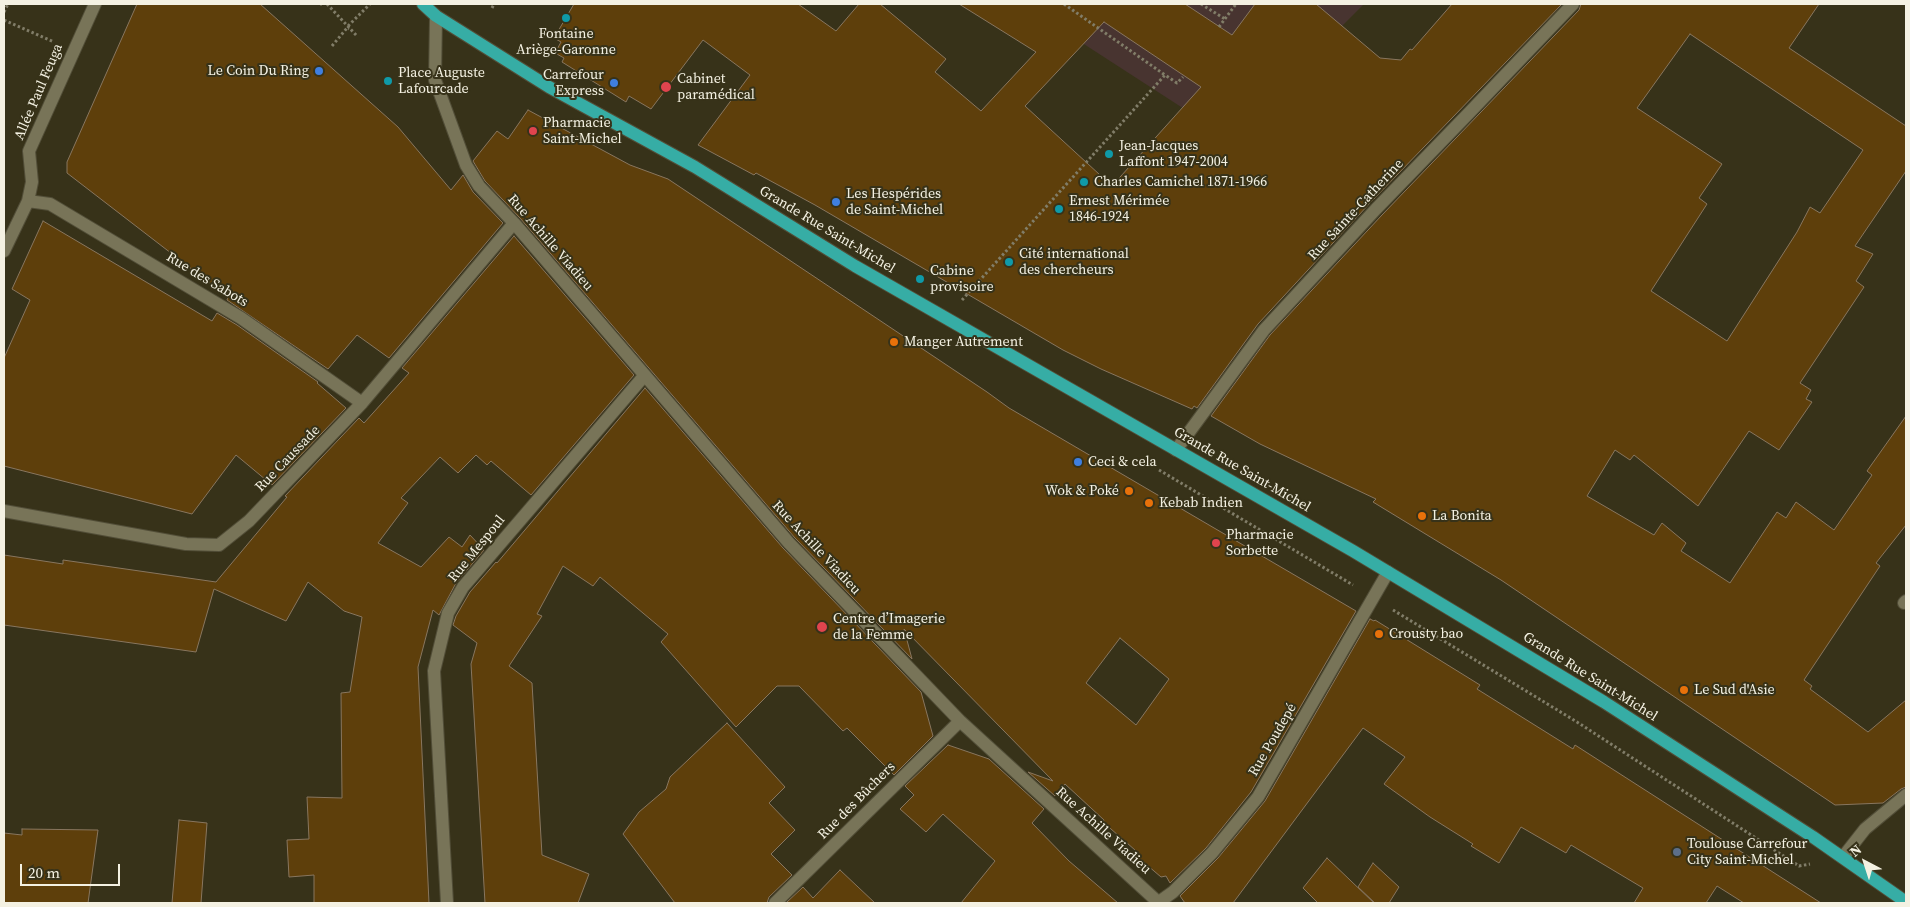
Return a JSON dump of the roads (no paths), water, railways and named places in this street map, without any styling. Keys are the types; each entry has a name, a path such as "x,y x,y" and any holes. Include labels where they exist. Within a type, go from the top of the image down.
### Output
{"main road":[{"path":"423,4 436,16"},
{"name":"Grande Rue Saint-Michel","path":"436,16 549,87 695,167 863,271 1388,572 1604,702 1843,857 1906,902"}],"street":[{"name":"Allée Paul Feuga","path":"4,251 28,201 32,182 29,151 95,4"},
{"name":"Rue Sainte-Catherine","path":"1176,450 1264,330 1376,209 1573,4"},
{"name":"Rue Achille Viadieu","path":"436,16 435,80 466,165 479,186 514,222 789,544 960,721 1159,903"},
{"name":"Rue des Sabots","path":"28,201 50,204 225,308 362,403"},
{"name":"Rue Caussade","path":"4,511 186,544 219,545 250,521 362,403 514,222"},
{"name":"Rue Mespoul","path":"447,903 434,671 448,612 463,587 644,376"},
{"name":"Rue Poudepé","path":"1159,903 1173,892 1212,853 1258,797 1388,572"},
{"name":"Rue des Bûchers","path":"775,903 960,721"},
{"path":"1843,857 1865,829 1906,795"}],"place":[{"name":"Fontaine Ariège-Garonne","path":"566,18"},
{"name":"Le Coin Du Ring","path":"319,71"},
{"name":"Place Auguste Lafourcade","path":"388,81"},
{"name":"Carrefour Express","path":"614,83"},
{"name":"Cabinet paramédical","path":"666,87"},
{"name":"Pharmacie Saint-Michel","path":"533,131"},
{"name":"Jean-Jacques Laffont 1947-2004","path":"1109,154"},
{"name":"Charles Camichel 1871-1966","path":"1084,182"},
{"name":"Les Hespérides de Saint-Michel","path":"836,202"},
{"name":"Ernest Mérimée 1846-1924","path":"1059,209"},
{"name":"Cité international des chercheurs","path":"1009,262"},
{"name":"Cabine provisoire","path":"920,279"},
{"name":"Manger Autrement","path":"894,342"},
{"name":"Ceci & cela","path":"1078,462"},
{"name":"Wok & Poké","path":"1129,491"},
{"name":"Kebab Indien","path":"1149,503"},
{"name":"La Bonita","path":"1422,516"},
{"name":"Pharmacie Sorbette","path":"1216,543"},
{"name":"Centre d’Imagerie de la Femme","path":"822,627"},
{"name":"Crousty bao","path":"1379,634"},
{"name":"Le Sud d'Asie","path":"1684,690"},
{"name":"Toulouse Carrefour City Saint-Michel","path":"1677,852"}]}
